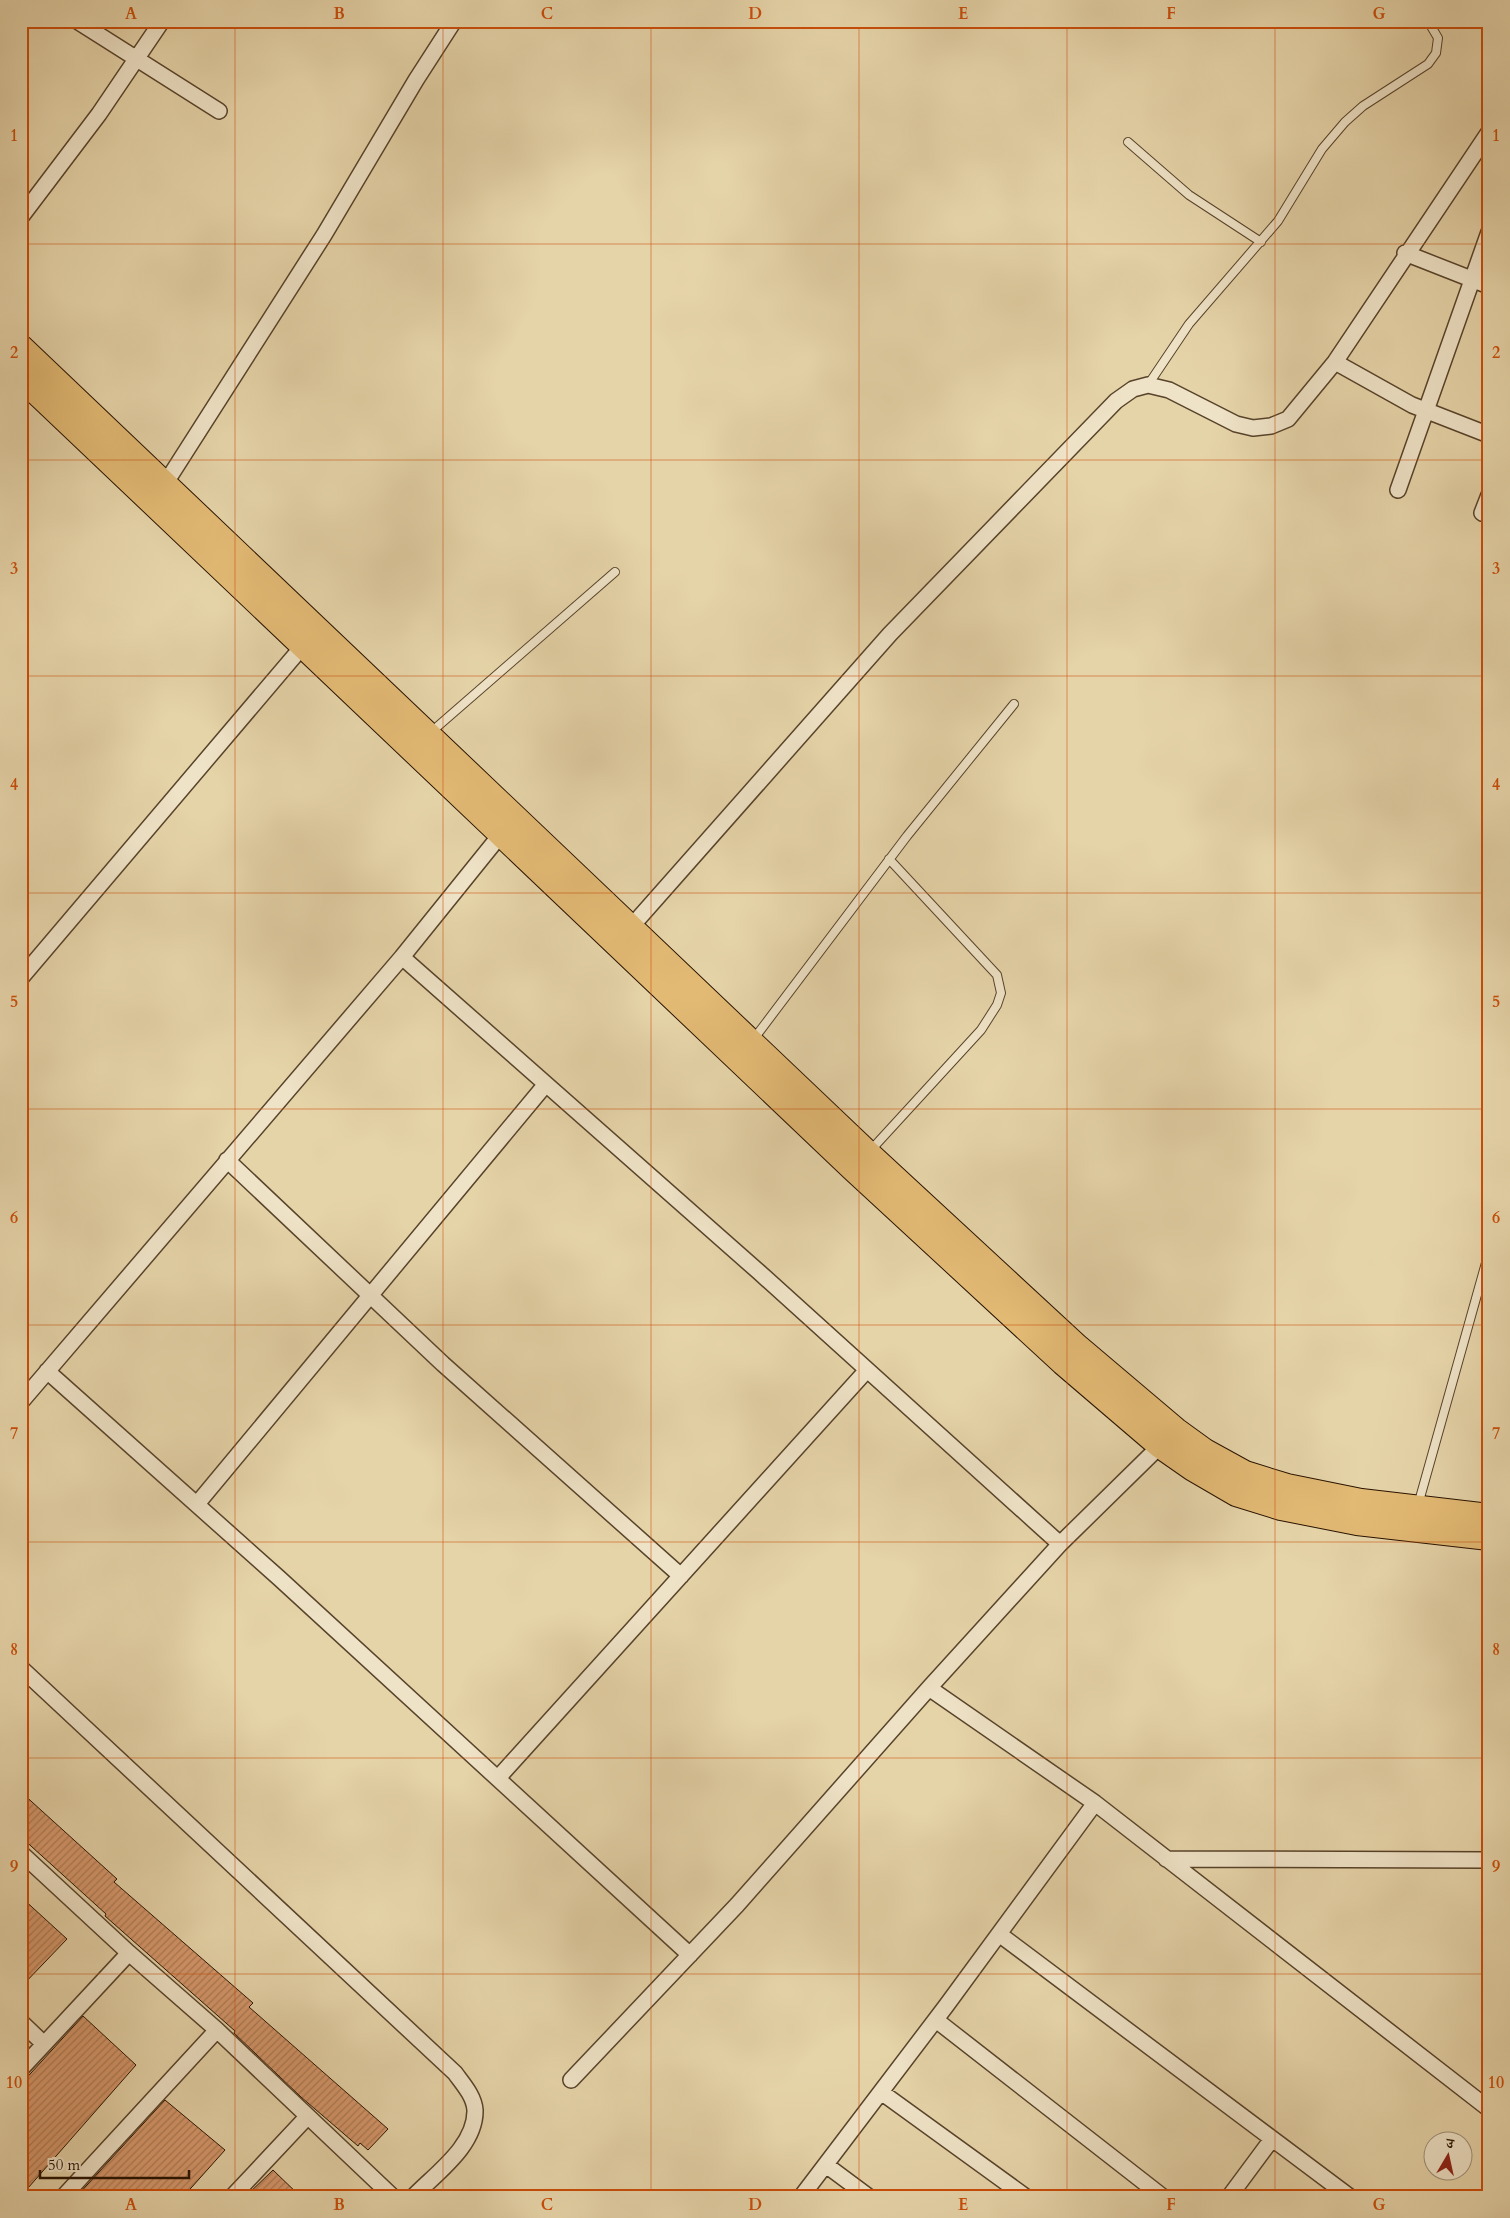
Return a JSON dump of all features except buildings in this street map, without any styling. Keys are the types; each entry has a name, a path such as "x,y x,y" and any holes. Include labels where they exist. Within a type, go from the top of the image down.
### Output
{"main road":[{"path":"21,347 165,484 310,637 428,735 507,826 630,927 752,1042 861,1161"},
{"path":"21,378 310,637 861,1161 1078,1347 1168,1438 1193,1469 1236,1494 1281,1508 1358,1523 1489,1538"},
{"path":"1168,1438 1205,1451 1245,1473 1305,1490 1417,1509 1489,1516"}],"street":[{"path":"77,21 219,110"},
{"path":"21,217 99,114 162,21"},
{"path":"165,484 324,235 452,22"},
{"path":"630,927 896,627 1116,401 1133,389 1148,385 1169,390 1236,424 1253,428 1271,426 1288,419 1335,362 1405,253 1489,132"},
{"path":"1398,490 1489,232"},
{"path":"1405,253 1489,286"},
{"path":"1335,362 1426,410 1489,435"},
{"path":"1482,513 1489,495"},
{"path":"21,978 310,637"},
{"path":"21,1402 402,957 507,826"},
{"path":"402,957 1060,1544"},
{"path":"197,1504 546,1084"},
{"path":"228,1160 443,1364 680,1576"},
{"path":"498,1778 867,1370"},
{"path":"47,1371 197,1504 690,1955"},
{"path":"571,2080 737,1905 929,1688 1060,1544 1168,1438"},
{"path":"21,1668 456,2073 469,2092 475,2110 472,2130 462,2147 413,2197"},
{"path":"929,1688 1095,1803 1489,2109"},
{"path":"801,2197 936,2020 1095,1803"},
{"path":"21,1854 129,1953 217,2030 393,2197"},
{"path":"1166,1859 1489,1860"},
{"path":"999,1934 1272,2139 1331,2191 1350,2197"},
{"path":"21,2069 129,1953"},
{"path":"936,2020 1164,2197"},
{"path":"21,2022 44,2044"},
{"path":"63,2197 217,2030"},
{"path":"881,2092 1026,2197"},
{"path":"232,2197 307,2117"},
{"path":"1229,2197 1272,2139"},
{"path":"826,2165 869,2197"}],"lane":[{"path":"1148,385 1189,324 1278,221 1322,149 1345,122 1363,106 1428,64 1436,54 1438,38 1428,21"},
{"path":"1128,142 1189,195 1261,242"},
{"path":"428,735 615,572"},
{"path":"752,1042 889,859 1014,704"},
{"path":"861,1161 981,1030 997,1005 1000,993 997,975 889,859"},
{"path":"1417,1509 1489,1252"}]}
